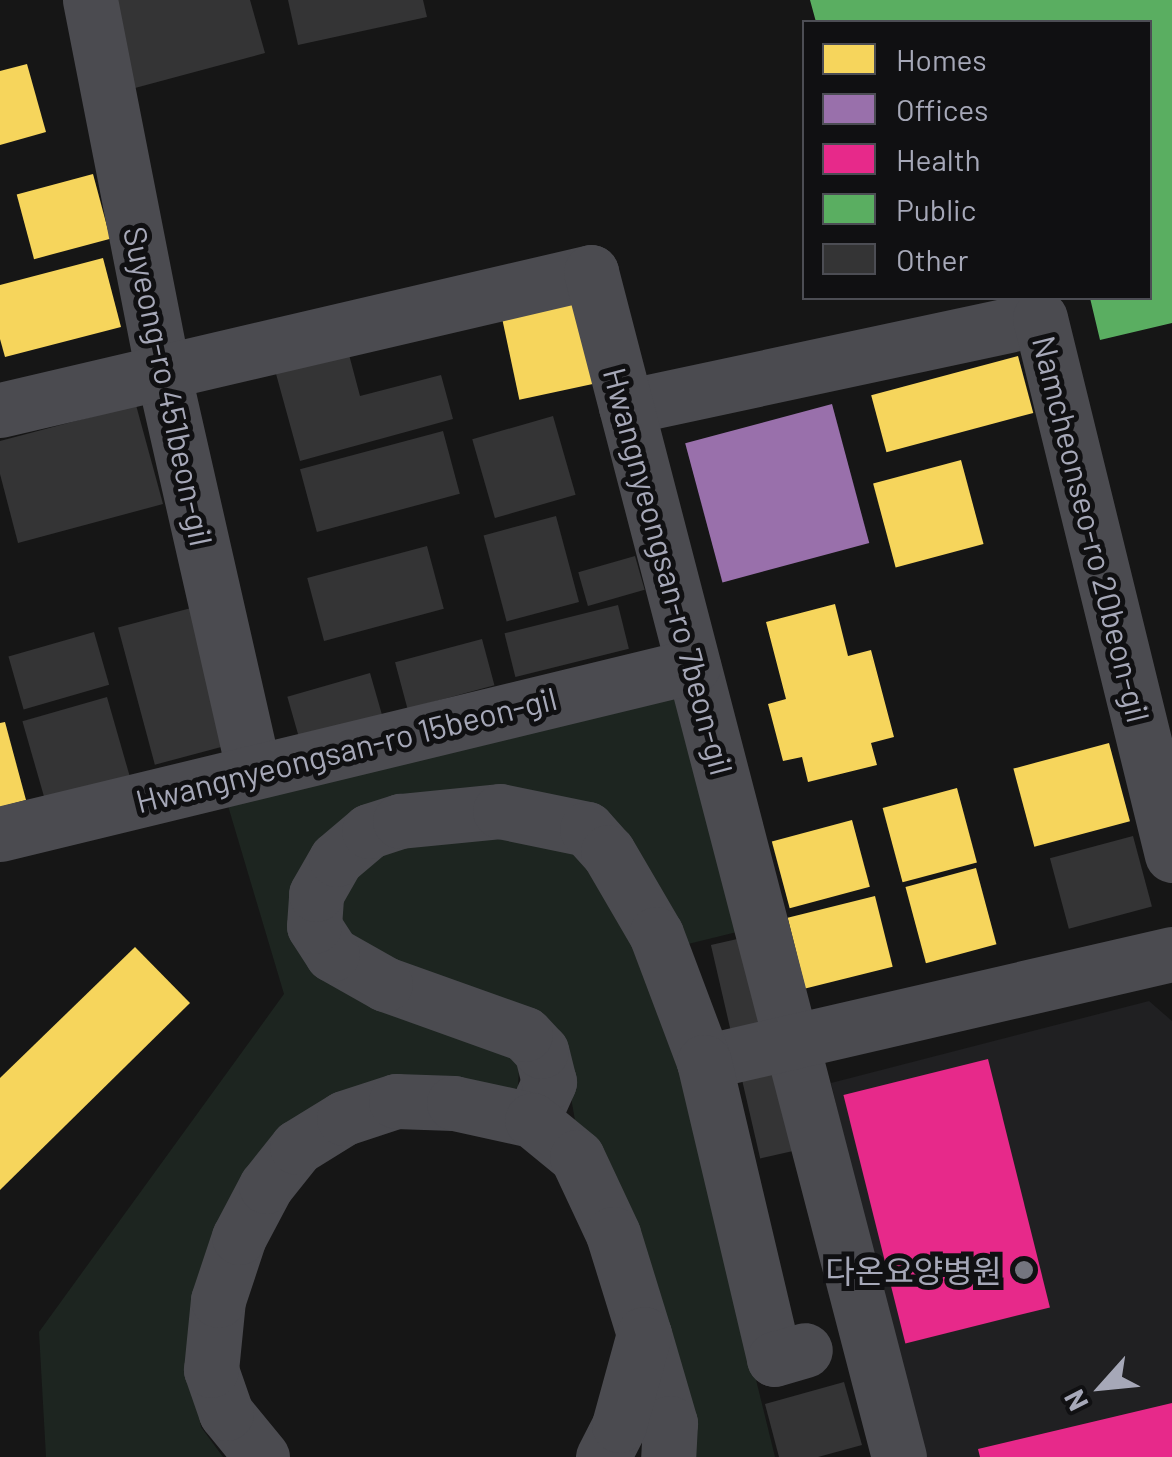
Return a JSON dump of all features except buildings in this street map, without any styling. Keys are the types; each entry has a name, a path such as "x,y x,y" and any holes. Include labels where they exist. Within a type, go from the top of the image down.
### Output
{"street":[{"name":"Suyeong-ro 451beon-gil","path":"90,0 163,372 254,771"},
{"name":"Hwangnyeongsan-ro 7beon-gil","path":"0,410 591,272 898,1457"},
{"name":"Namcheonseo-ro 20beon-gil","path":"626,407 1040,318 1172,855"},
{"name":"Hwangnyeongsan-ro 15beon-gil","path":"0,834 693,666"},
{"path":"532,1120 549,1082 541,1051 524,1034 385,984 332,954 314,926 316,894 336,859 369,832 400,821 500,810 588,829 608,852 656,934 704,1062 774,1358 805,1350"},
{"path":"704,1062 1172,954"},
{"path":"262,1457 226,1413 211,1370 218,1300 239,1238 266,1186 297,1147 344,1118 396,1101 454,1104 532,1120 577,1157 612,1234 644,1334 670,1423 668,1457"},
{"path":"603,1457 619,1425 644,1334"}],"shaded area":[{"path":"655,683 688,705 741,931 688,944 649,872 397,806 293,912 508,1049 519,1068 518,1087 501,1098 330,1106 192,1368 201,1427 223,1457 46,1457 39,1332 284,994 223,789"},
{"path":"455,829 572,841 654,964 775,1457 682,1457 577,1132 568,1080 356,946 332,905 355,858"},
{"name":"다온요양병원","path":"1149,1001 1172,1021 1172,1457 920,1457 831,1083"}],"place":[{"name":"다온요양병원","path":"1024,1270"}]}
